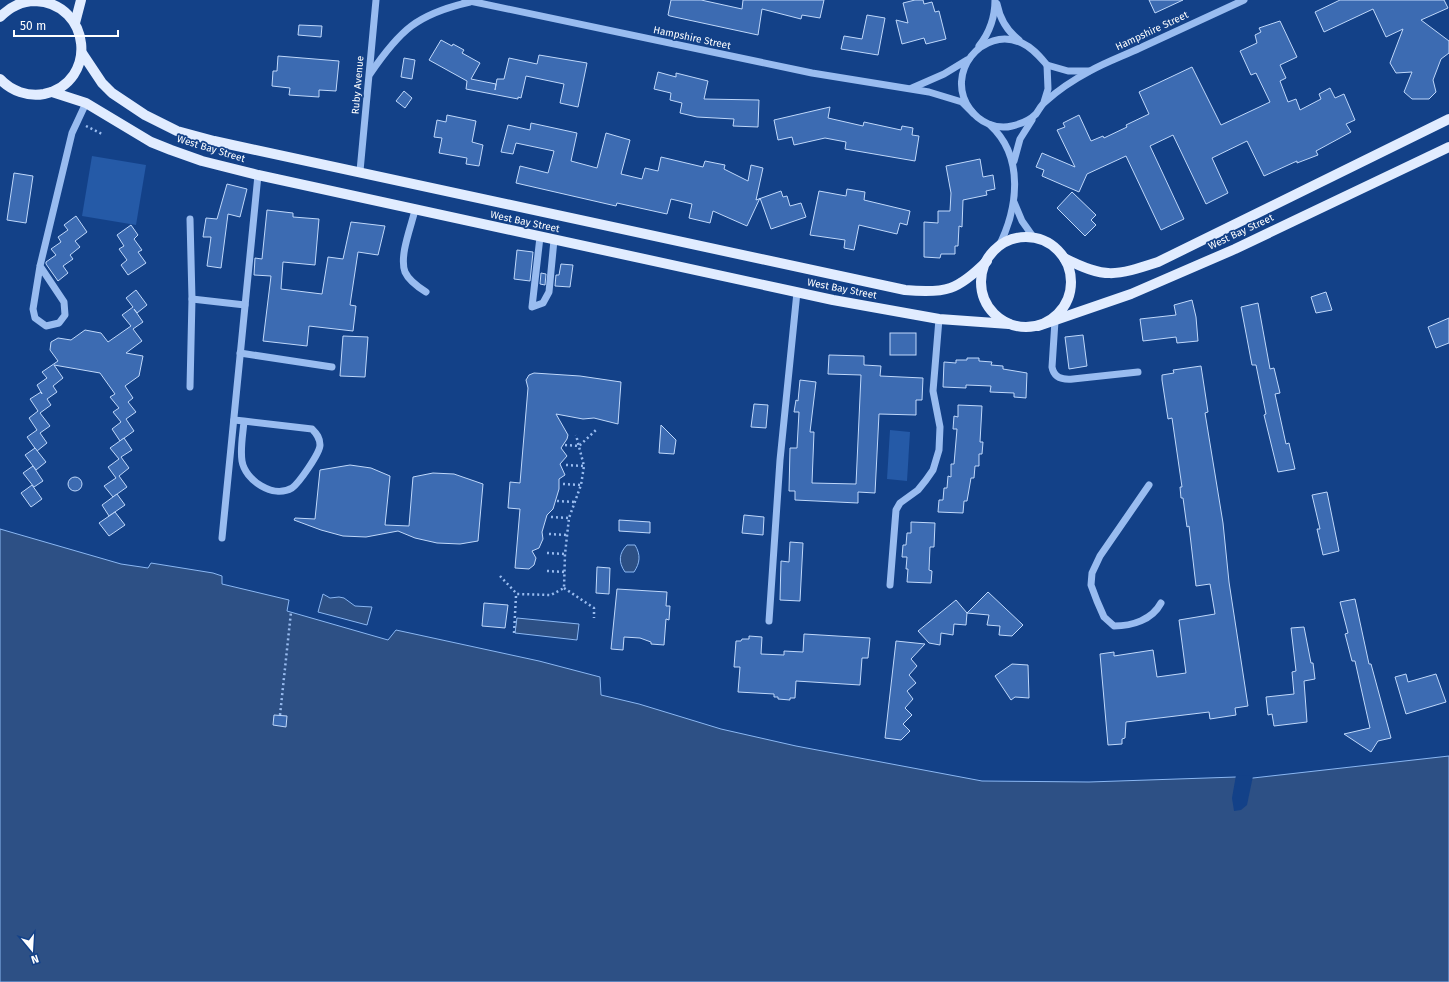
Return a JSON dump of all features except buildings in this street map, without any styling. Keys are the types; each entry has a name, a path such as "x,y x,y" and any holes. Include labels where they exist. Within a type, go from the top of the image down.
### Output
{"main road":[{"path":"75,23 81,0"},
{"path":"0,17 14,6 32,1 51,4 68,15 75,23 81,37 82,53 74,74 62,86 52,92 43,94 25,94 8,86 0,79"},
{"name":"West Bay Street","path":"82,53 97,77 112,93 145,115 177,130 214,141 905,290 932,291 950,288 966,281 987,261"},
{"name":"West Bay Street","path":"52,92 86,104 151,142 202,161 258,175 797,292 939,319 1009,324"},
{"name":"West Bay Street","path":"1064,258 1098,273 1110,274 1136,269 1158,262 1449,119"},
{"name":"West Bay Street","path":"1038,326 1131,294 1235,249 1449,147"},
{"path":"1034,238 1046,242 1056,248 1064,258 1070,273 1071,282 1068,298 1057,315 1038,326 1028,327 1009,324 992,311 986,302 981,281 987,261 998,248 1013,240 1034,238"}],"street":[{"name":"Ruby Avenue","path":"360,172 376,0"},
{"path":"996,0 1003,23 1011,34 1022,43"},
{"path":"996,0 990,28 962,70 961,83 962,95 973,113 999,133 1006,143 1011,155 1013,167 1014,202 1008,226 998,248"},
{"name":"Hampshire Street","path":"1044,102 1089,71 1244,0"},
{"name":"Hampshire Street","path":"369,76 396,39 409,27 424,16 443,8 467,1 812,73 912,88 962,102 973,113"},
{"path":"976,49 987,43 1000,40 1011,40 1032,48 1048,65 1048,89 1044,102 1020,139 1013,167"},
{"path":"912,88 944,74 968,59"},
{"name":"Hampshire Street","path":"1048,65 1068,71 1089,71"},
{"path":"40,266 64,302 65,316 59,323 46,326 35,318 34,309 40,266 72,133 86,104"},
{"path":"990,125 1011,126 1024,122 1036,114"},
{"path":"222,538 258,175"},
{"path":"1014,202 1022,221 1034,238"},
{"path":"415,210 403,260 406,272 412,282 426,292"},
{"path":"190,219 192,299 190,387"},
{"path":"540,237 532,307 543,303 549,292 554,240"},
{"path":"769,621 780,460 797,292"},
{"path":"192,299 245,305"},
{"path":"890,585 896,510 900,503 918,490 926,480 932,470 939,450 940,427 933,391 939,319"},
{"path":"1055,321 1052,367 1053,373 1056,377 1064,380 1138,372"},
{"path":"240,353 332,366"},
{"path":"234,420 244,421 312,429 318,435 320,446 315,458 292,488 280,491 266,490 247,474 242,463 241,448 244,421"},
{"path":"1149,485 1100,556 1092,573 1091,585 1104,617 1114,626 1127,626 1141,621 1157,610 1160,603"}],"path":[{"path":"76,122 102,134"},
{"path":"565,445 579,446 596,430"},
{"path":"564,588 565,554 569,518 581,485 584,466 576,435"},
{"path":"566,465 584,466"},
{"path":"563,484 581,485"},
{"path":"557,501 575,502"},
{"path":"551,517 569,518"},
{"path":"549,534 567,535"},
{"path":"547,553 565,554"},
{"path":"547,571 564,572"},
{"path":"500,576 517,594 551,595 564,588"},
{"path":"564,588 594,608 594,618"},
{"path":"514,633 516,596"},
{"path":"280,715 291,612"}],"shaded area":[{"path":"92,156 146,165 136,225 82,216"},
{"path":"890,430 910,432 907,481 887,479"},
{"path":"0,529 121,564 148,568 151,563 213,573 222,576 222,584 289,600 287,611 388,640 396,630 539,661 600,677 601,695 639,704 721,729 796,746 982,781 1089,782 1236,777 1253,778 1449,756 1449,982 0,982"},
{"path":"627,545 635,545 638,552 639,562 634,572 625,572 621,565 621,554"},
{"path":"323,594 330,598 344,598 355,606 372,607 367,625 318,612"},
{"path":"517,618 579,624 577,640 515,633"}],"pier":[{"path":"1236,775 1253,776 1247,805 1241,810 1234,811 1232,798"}]}
